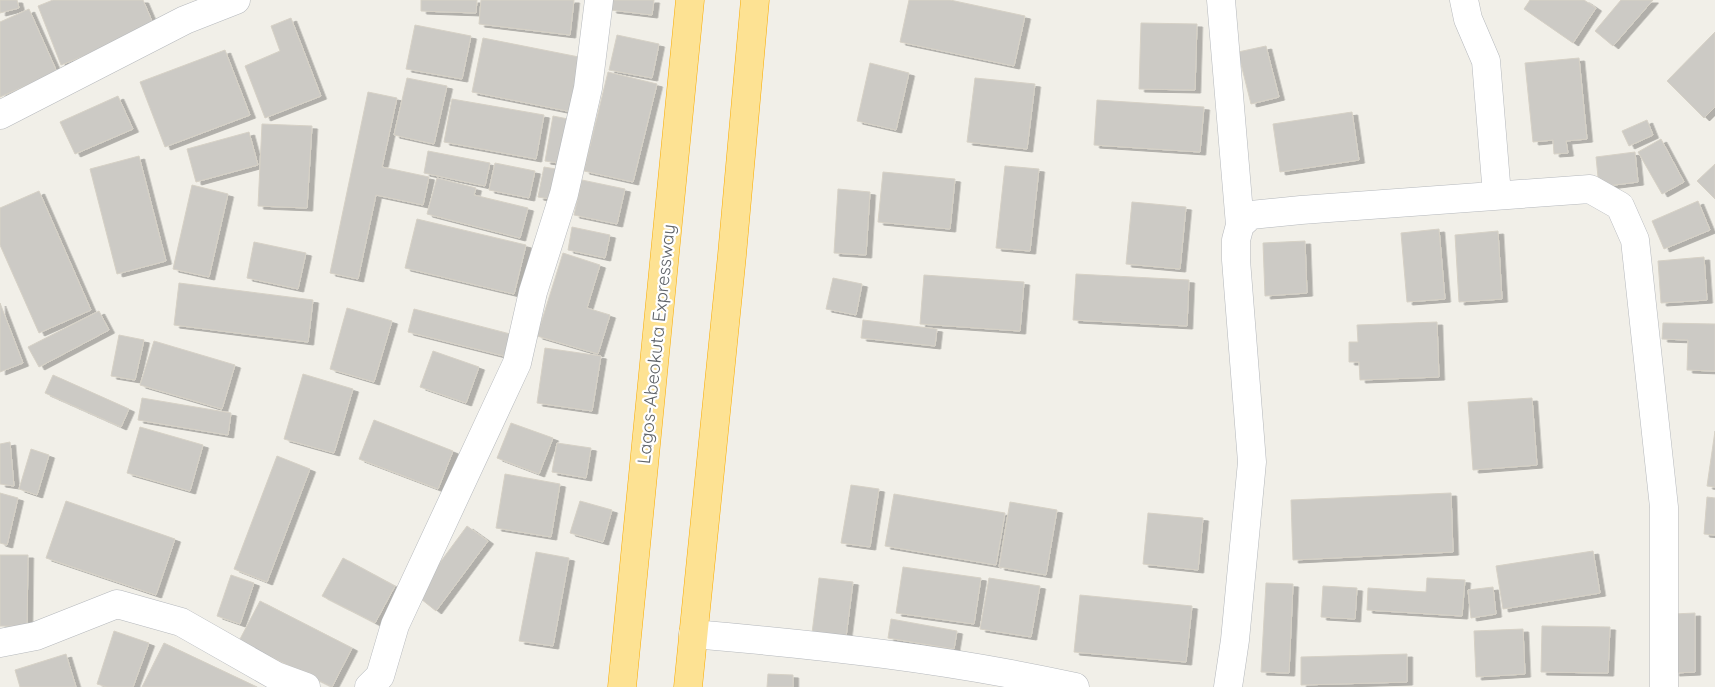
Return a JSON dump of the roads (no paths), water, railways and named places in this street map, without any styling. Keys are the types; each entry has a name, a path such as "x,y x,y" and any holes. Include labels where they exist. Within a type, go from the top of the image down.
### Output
{"highway":[{"name":"Lagos-Abeokuta Expressway","path":"622,687 690,0"},
{"path":"688,687 733,246 755,0"}],"street":[{"path":"0,116 182,10 236,0"},
{"path":"369,687 380,676 395,625 518,363 533,292 564,194 588,88 599,0"},
{"path":"1220,0 1240,225 1236,240 1236,260 1252,462 1235,640 1228,687"},
{"path":"1464,0 1468,19 1486,61 1497,195"},
{"path":"1240,225 1251,215 1277,212 1590,189 1620,206 1635,240 1664,507 1664,687"},
{"path":"0,643 36,636 117,604 181,622 276,676 306,687"},
{"path":"693,634 807,644 999,670 1075,687"}]}
